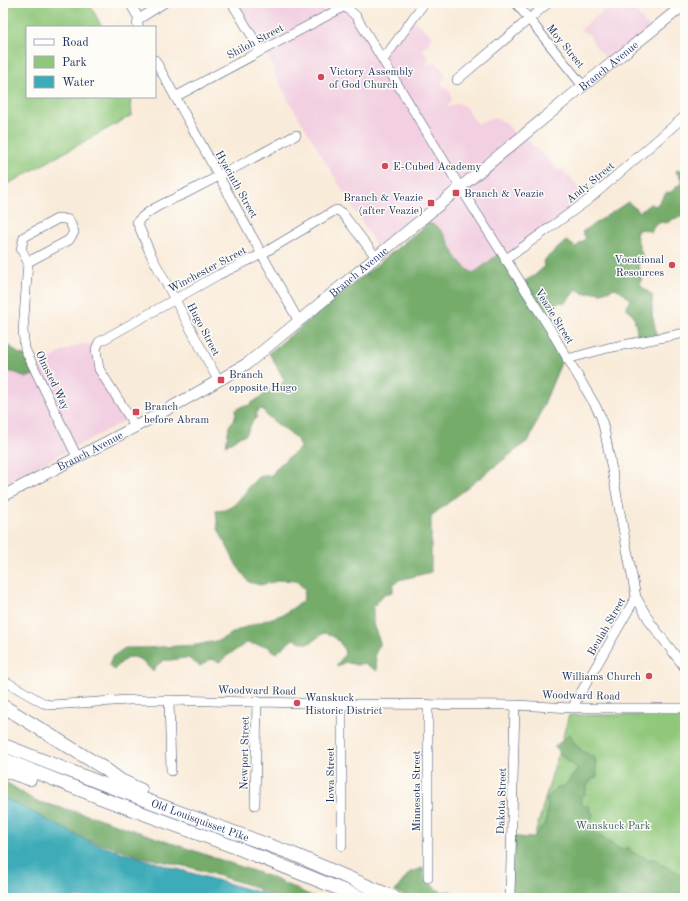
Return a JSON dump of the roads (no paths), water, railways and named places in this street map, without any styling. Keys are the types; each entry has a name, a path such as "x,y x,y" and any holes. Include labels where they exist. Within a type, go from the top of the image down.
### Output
{"highway":[{"path":"3,706 106,769 120,780 173,809"},
{"name":"Old Louisquisset Pike","path":"3,745 293,854 395,898"},
{"name":"Old Louisquisset Pike","path":"3,759 144,815 247,852 362,898"},
{"path":"3,770 144,815"}],"main road":[{"name":"Branch Avenue","path":"3,496 135,426 248,363 298,320 685,4"}],"street":[{"path":"130,3 139,23 164,3"},
{"path":"232,3 261,51"},
{"path":"383,60 424,3"},
{"name":"Moy Street","path":"516,3 583,86"},
{"path":"457,80 548,3"},
{"name":"Shiloh Street","path":"175,97 343,5"},
{"name":"Veazie Street","path":"343,5 356,16 505,260 549,327 601,417 636,597 650,622 685,668"},
{"name":"Hyacinth Street","path":"156,62 298,320"},
{"name":"Andy Street","path":"505,260 588,200 685,116"},
{"path":"218,176 296,136"},
{"name":"Hugo Street","path":"218,176 156,207 142,216 137,222 151,255 218,380"},
{"name":"Winchester Street","path":"135,426 100,369 96,349 99,342 218,275 262,254 327,213 337,210 342,212 376,257"},
{"name":"Olmsted Way","path":"28,262 69,240 74,232 69,220 59,218 24,237 21,249 28,262 23,331 25,349 78,456"},
{"path":"567,359 608,348 685,333"},
{"name":"Beulah Street","path":"572,708 636,597"},
{"name":"Woodward Road","path":"3,680 43,703 50,705 129,700 169,700 342,704 516,705 572,708 685,708"},
{"path":"169,700 171,771"},
{"name":"Newport Street","path":"256,805 257,701"},
{"name":"Iowa Street","path":"342,704 342,846"},
{"name":"Minnesota Street","path":"428,704 428,878"},
{"name":"Dakota Street","path":"510,898 516,705"}],"water":[{"path":"3,797 92,843 265,894 273,898 3,898"}],"place":[{"name":"Victory Assembly of God Church","path":"321,77"},
{"name":"E-Cubed Academy","path":"385,166"},
{"name":"Branch & Veazie","path":"456,193"},
{"name":"Branch & Veazie (after Veazie)","path":"431,203"},
{"name":"Vocational Resources","path":"672,265"},
{"name":"Branch opposite Hugo","path":"221,380"},
{"name":"Branch before Abram","path":"136,412"},
{"name":"Williams Church","path":"649,676"},
{"name":"Wanskuck Historic District","path":"297,703"}],"park label":[{"name":"Wanskuck Park","path":"613,825"}]}
